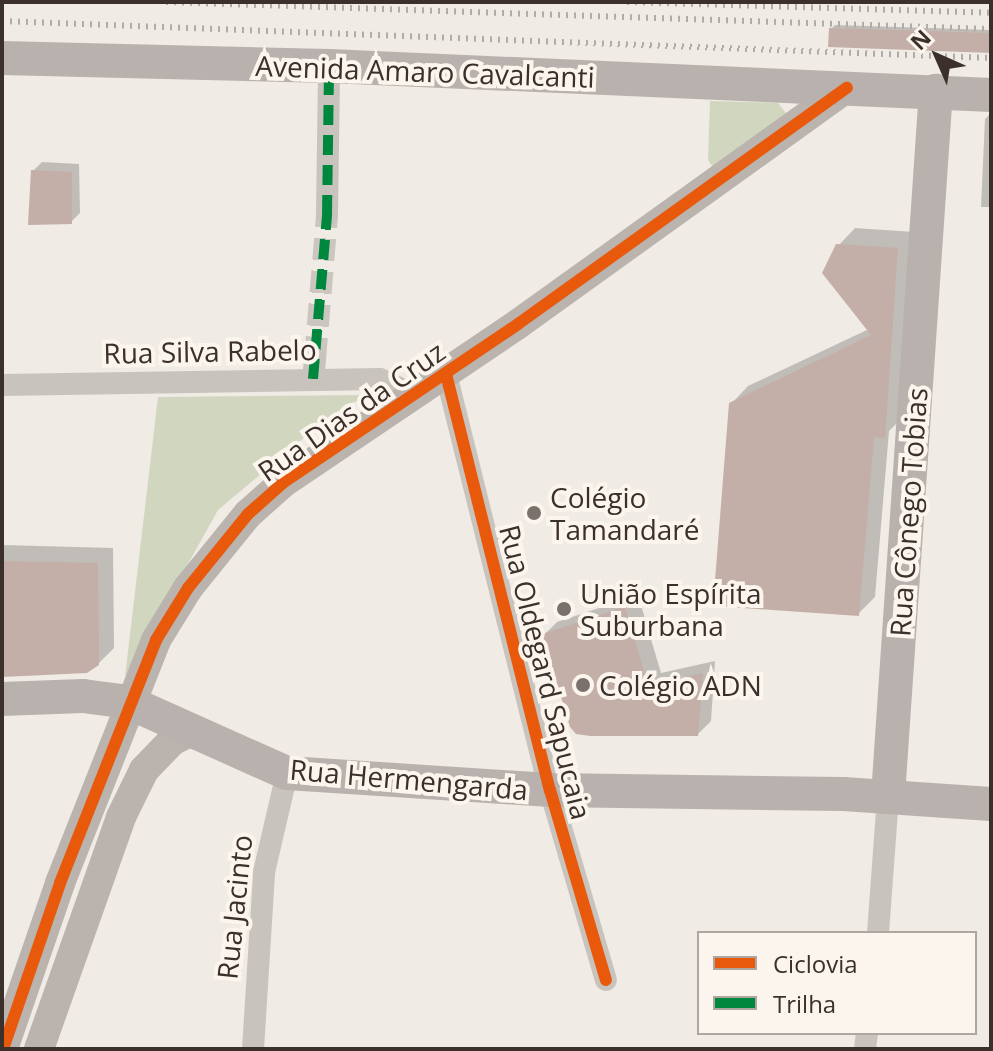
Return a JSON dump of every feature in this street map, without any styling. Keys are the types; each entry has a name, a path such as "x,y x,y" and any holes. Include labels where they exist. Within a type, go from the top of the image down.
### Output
{"main road":[{"name":"Avenida Amaro Cavalcanti","path":"2,58 329,66 991,95"},
{"name":"Rua Cônego Tobias","path":"888,796 936,91"},
{"name":"Rua Hermengarda","path":"2,699 83,696 128,702 287,773 550,790 888,796 991,804"}],"street":[{"path":"327,215 329,66"},
{"name":"Rua Dias da Cruz","path":"3,1049 128,702 156,640 188,588 248,514 284,482 446,374 847,88"},
{"name":"Rua Silva Rabelo","path":"2,385 314,369 380,379 415,395"},
{"name":"Rua Oldegard Sapucaia","path":"446,374 550,790 606,980"},
{"path":"39,1049 70,958 144,770 172,741 192,731"},
{"name":"Rua Jacinto","path":"253,1049 264,872 287,773"},
{"name":"Rua Cônego Tobias","path":"878,931 888,796"},
{"path":"2,962 70,958"}],"green space":[{"path":"710,101 778,103 786,113 715,170 708,160"},
{"path":"368,395 331,415 218,510 125,677 158,397"}],"building":[{"path":"829,28 991,33 991,53 828,47"},
{"path":"31,170 72,172 72,224 28,225"},
{"path":"836,244 898,248 885,438 874,437 859,616 713,606 729,403 871,335 822,273"},
{"path":"2,561 98,563 99,665 87,673 2,677"},
{"path":"625,607 648,685 703,673 698,736 590,736 576,734 570,727 542,634"}],"tunnel":[{"path":"315,359 327,215"}],"railway":[{"path":"166,2 991,29"},
{"path":"627,2 991,13"},
{"path":"2,21 991,58"}],"marked path":[{"path":"313,379 327,215 329,66"}],"cycle path":[{"path":"3,1049 60,883 156,640 188,588 248,514 284,482 518,324 847,88"},
{"path":"446,374 550,790 606,980"}],"place":[{"name":"Colégio Tamandaré","path":"534,513"},
{"name":"União Espírita Suburbana","path":"564,609"},
{"name":"Colégio ADN","path":"583,685"}]}
